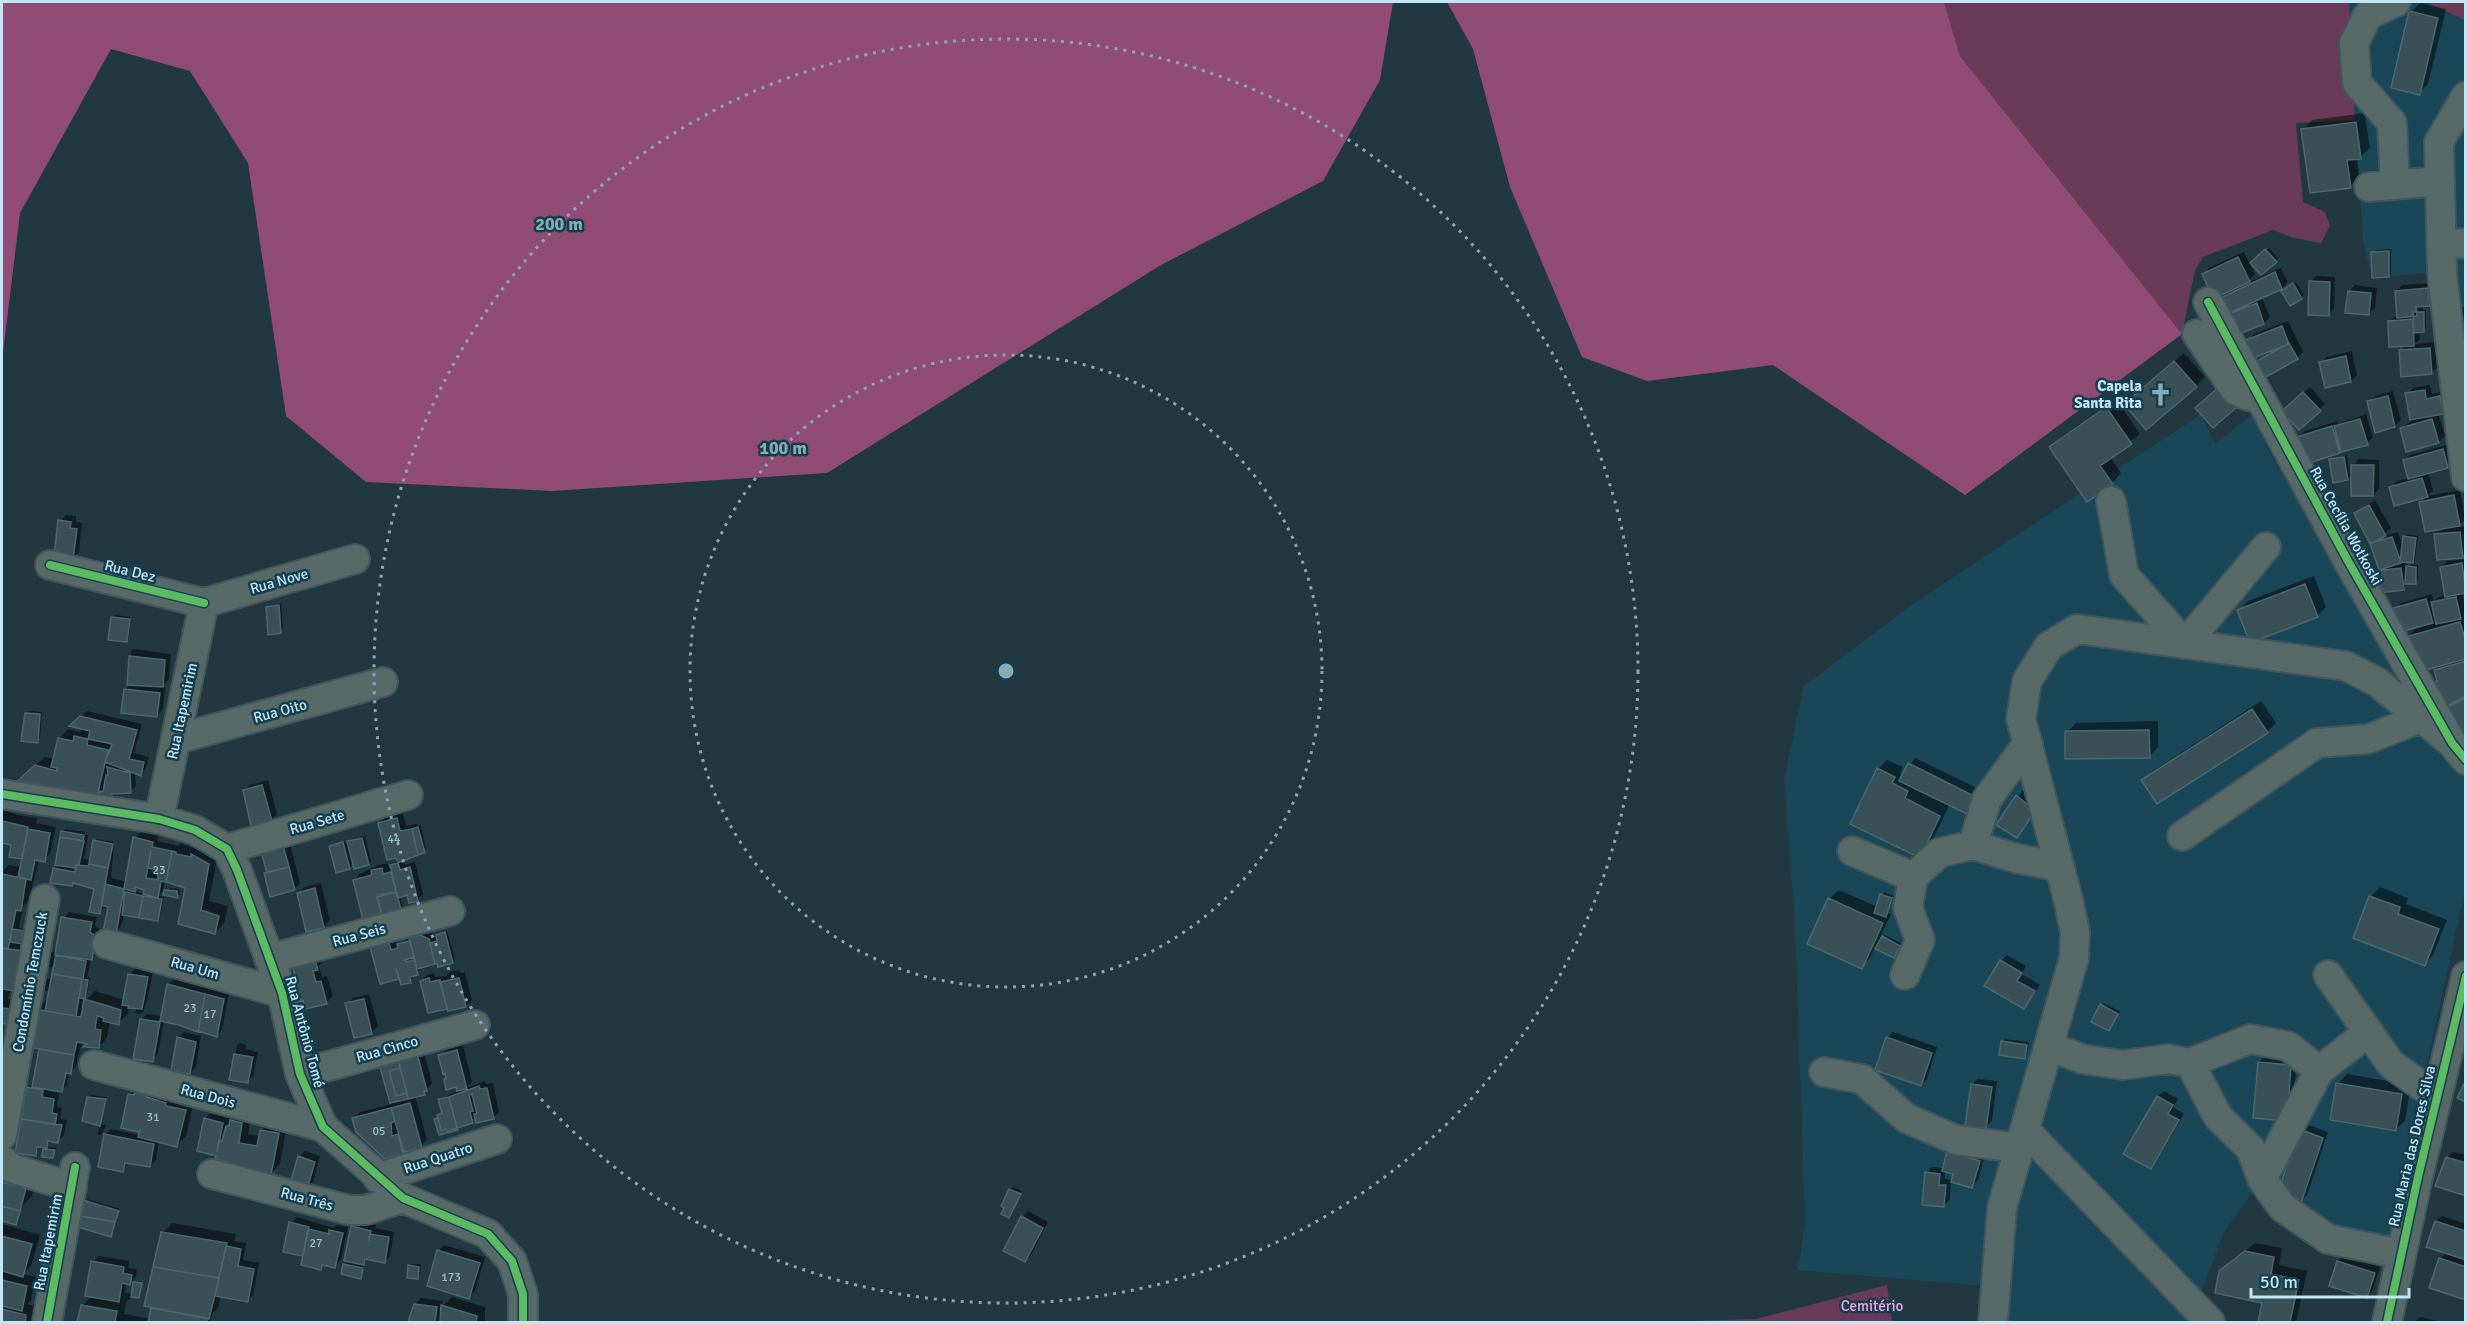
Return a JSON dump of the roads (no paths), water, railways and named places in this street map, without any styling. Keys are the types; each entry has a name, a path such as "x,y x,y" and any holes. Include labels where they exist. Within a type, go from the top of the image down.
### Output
{"street":[{"path":"2396,2 2368,15 2354,43 2357,83 2392,123 2382,186 2440,181"},
{"path":"2466,96 2439,142 2440,181 2453,244 2442,273 2466,477"},
{"name":"Rua Cecília Wotkoski","path":"2208,302 2348,561 2459,752"},
{"path":"2197,334 2235,390 2248,396 2257,390"},
{"path":"2112,501 2124,576 2185,644"},
{"path":"2185,644 2266,547"},
{"name":"Rua Nove","path":"204,603 355,559"},
{"name":"Rua Dez","path":"50,565 204,603"},
{"name":"Rua Itapemirim","path":"159,819 204,603"},
{"path":"1993,1323 2002,1208 2074,958 2075,932 2022,719 2027,681 2049,646 2078,629 2346,666 2377,682 2459,752"},
{"name":"Rua Oito","path":"177,739 383,682"},
{"path":"2182,836 2317,743 2368,739 2421,718"},
{"path":"1973,845 1988,799 2028,743"},
{"path":"2,794 159,819 195,831 227,849"},
{"name":"Rua Sete","path":"227,849 408,795"},
{"path":"1905,975 1920,940 1908,908 1913,877 1939,853 1973,845 2015,858 2060,867"},
{"name":"Rua Antônio Tomé","path":"227,849 237,870 282,993 300,1074 323,1127 403,1198 488,1234 512,1261 523,1294 524,1323"},
{"path":"1852,851 1913,877"},
{"name":"Condomínio Temczuck","path":"2,1135 45,898"},
{"name":"Rua Seis","path":"269,959 450,911"},
{"name":"Rua Um","path":"107,944 282,993"},
{"path":"2328,975 2391,1064 2437,1097"},
{"name":"Rua Maria das Dores Silva","path":"2386,1323 2466,976"},
{"name":"Rua Cinco","path":"300,1074 475,1025"},
{"path":"2262,1179 2319,1071 2368,1032"},
{"path":"2049,1046 2082,1059 2123,1065 2168,1059 2190,1063 2250,1039 2288,1046 2319,1071"},
{"path":"2190,1063 2218,1117 2251,1149 2262,1179 2282,1207 2328,1239 2401,1254"},
{"name":"Rua Dois","path":"94,1065 323,1127"},
{"path":"1824,1072 1862,1079 1906,1118 1956,1140 2023,1139 2210,1323"},
{"name":"Rua Quatro","path":"378,1178 497,1139"},
{"name":"Rua Itapemirim","path":"2,1160 11,1168 74,1177 47,1323"},
{"name":"Rua Três","path":"212,1174 349,1210 366,1210 403,1198"}],"place":[{"name":"Capela Santa Rita","path":"2160,395"}],"park label":[{"name":"Cemitério","path":"1872,1306"}]}
